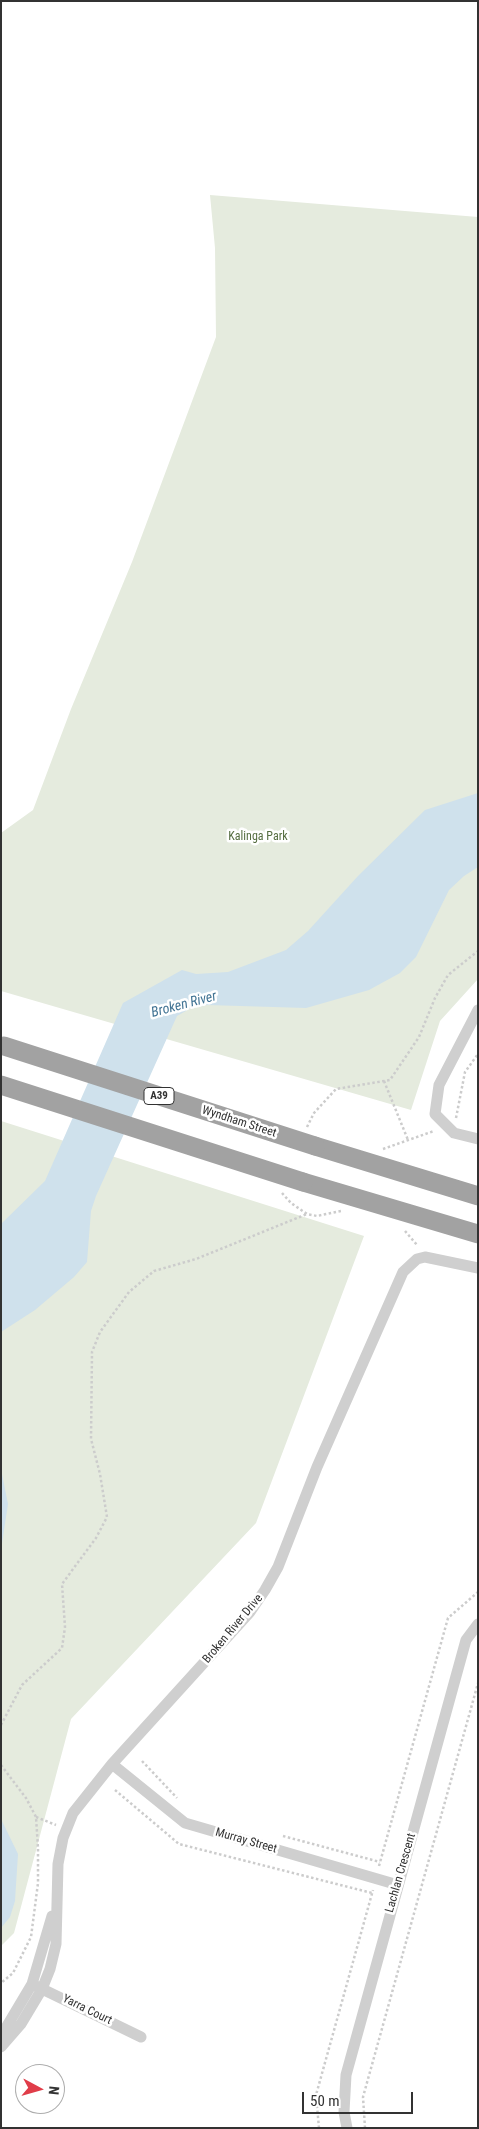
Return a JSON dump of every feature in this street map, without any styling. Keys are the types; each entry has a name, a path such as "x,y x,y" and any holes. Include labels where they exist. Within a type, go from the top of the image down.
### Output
{"highway":[{"name":"Wyndham Street","path":"2,1045 310,1138 478,1196"},
{"path":"1,1085 294,1184 478,1234"}],"street":[{"path":"478,1010 440,1084 435,1114 451,1125 454,1133 478,1140"},
{"path":"425,1257 478,1268"},
{"name":"Broken River Drive","path":"1,2047 22,2024 37,1986 56,1902 58,1864 66,1829 73,1813 88,1791 238,1626 265,1590 278,1567 317,1467 403,1272 417,1259 425,1257"},
{"name":"Lachlan Crescent","path":"347,2128 344,2112 346,2075 466,1640 478,1624"},
{"name":"Murray Street","path":"112,1764 185,1823 398,1885"},
{"name":"Broken River Drive","path":"1,2036 37,1986"},
{"name":"Yarra Court","path":"37,1986 141,2036"}],"path":[{"path":"310,1138 314,1113 336,1089 390,1080 419,1037 435,998 448,975 478,951"},
{"path":"375,1150 389,1148 451,1125 465,1072 478,1054"},
{"path":"384,1080 408,1140"},
{"path":"294,1184 282,1193 291,1203 307,1214 317,1216 346,1210"},
{"path":"1,1725 22,1685 62,1648 65,1627 62,1584 96,1538 107,1517 100,1474 91,1440 92,1352 100,1332 129,1292 154,1271 196,1259 307,1214"},
{"path":"401,1227 425,1257"},
{"path":"319,2128 316,2095 448,1618 478,1592"},
{"path":"365,2128 363,2097 478,1683"},
{"path":"142,1761 178,1800"},
{"path":"1,1765 26,1798 36,1817 38,1883 31,1937 13,1973 1,1983"},
{"path":"36,1817 66,1829"},
{"path":"276,1835 380,1862"}],"green space":[{"name":"Kalinga Park","path":"210,195 478,217 478,979 440,1021 411,1110 1,991 1,833 33,810 71,709 132,562 216,337 215,248"},
{"path":"1,1121 364,1236 256,1523 71,1719 14,1933 1,1946"}],"water":[{"name":"Broken River","path":"478,793 478,867 464,876 449,890 416,957 400,973 369,990 306,1008 207,1005 191,1008 177,1016 96,1196 91,1211 87,1262 74,1277 35,1310 1,1332 1,1224 45,1181 123,1003 182,970 196,974 228,972 286,950 308,931 358,876 425,810"},
{"path":"1,1469 8,1504 1,1550"},
{"path":"1,1819 18,1854 15,1901 10,1917 1,1928"}]}
